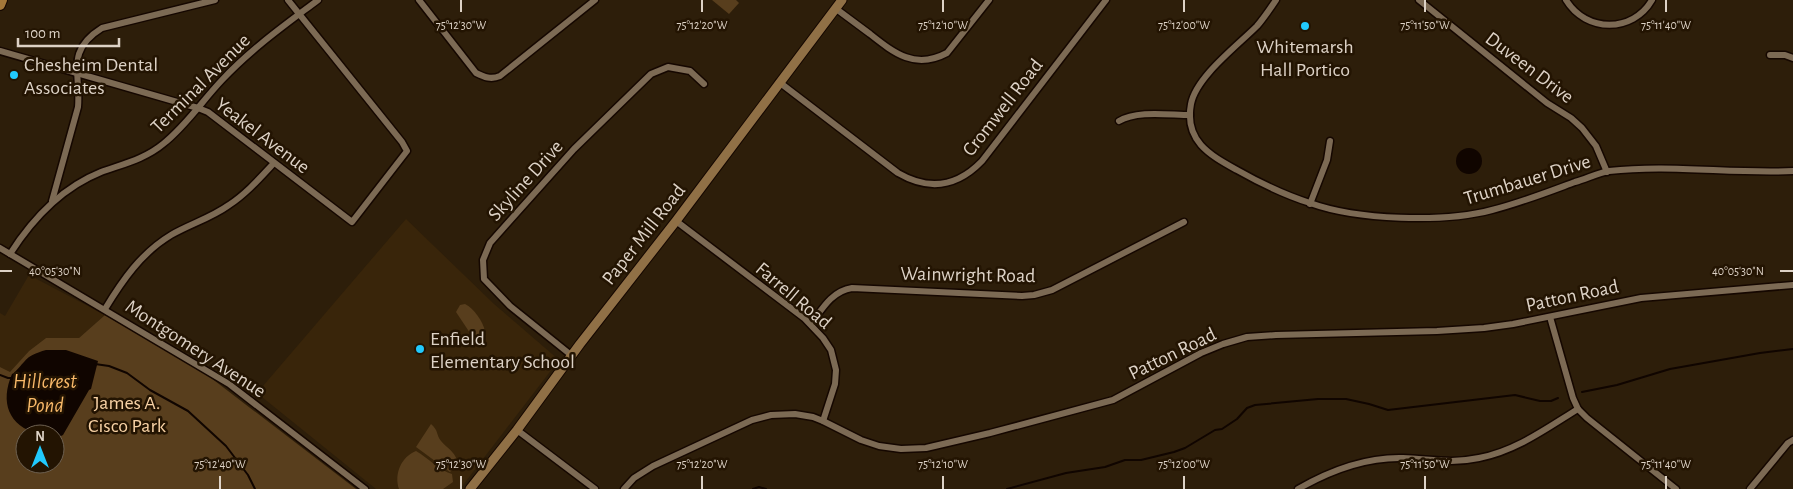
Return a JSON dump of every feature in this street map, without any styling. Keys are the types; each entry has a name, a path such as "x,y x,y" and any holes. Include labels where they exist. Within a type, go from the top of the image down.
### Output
{"main road":[{"path":"0,6 2,0"},
{"name":"Paper Mill Road","path":"470,489 517,430 571,354 676,221 842,0"}],"street":[{"path":"52,201 78,107 79,96 76,64 87,39 102,28 215,0"},
{"path":"288,0 299,15"},
{"name":"Terminal Avenue","path":"10,254 25,232 52,201 91,177 150,153 174,135 238,63 318,0"},
{"path":"419,0 476,73 495,78 595,0"},
{"path":"835,8 893,52 912,59 925,60 947,52 989,0"},
{"name":"Cromwell Road","path":"779,82 898,173 915,182 949,183 970,173 982,161 1106,0"},
{"path":"1119,121 1124,117 1137,114 1190,115 1193,96 1202,80 1258,24 1276,0"},
{"name":"Duveen Drive","path":"1419,0 1547,103 1571,118 1582,128 1596,146 1606,172"},
{"path":"1566,0 1579,16 1593,23 1609,25 1623,24 1636,18 1644,12 1652,0"},
{"name":"Yeakel Avenue","path":"0,51 208,112 352,222 407,151 402,142 299,15"},
{"path":"1770,55 1786,55 1793,58"},
{"name":"Skyline Drive","path":"571,354 510,306 484,279 483,260 490,243 574,149 651,74 668,67 690,71 704,84"},
{"name":"Trumbauer Drive","path":"1190,115 1196,140 1206,152 1215,158 1259,182 1310,204 1370,214 1448,218 1492,210 1606,172 1660,168 1793,171"},
{"path":"1310,204 1327,160 1330,140"},
{"path":"105,309 124,279 139,262 171,235 231,204 274,163"},
{"name":"Farrell Road","path":"676,221 810,324 828,346 836,370 834,388 823,421"},
{"name":"Wainwright Road","path":"810,324 832,297 840,291 852,288 1022,296 1040,294 1052,290 1184,222"},
{"name":"Montgomery Avenue","path":"0,248 228,384 365,489"},
{"name":"Patton Road","path":"624,489 643,472 654,466 752,420 771,415 803,415 823,421 852,436 879,446 901,449 926,448 1113,400 1201,353 1223,344 1247,338 1276,334 1458,330 1513,324 1641,298 1793,285"},
{"path":"1550,317 1573,398 1578,409 1597,427 1676,489"},
{"path":"1298,489 1331,472 1366,461 1403,458 1452,461 1494,455 1527,440 1578,409"},
{"path":"517,430 595,489"},
{"path":"1750,489 1788,442 1793,440"}],"shaded area":[{"name":"Enfield Elementary School","path":"406,219 494,304 559,360 460,489 376,489 257,393"},
{"path":"29,275 105,315 79,338 46,338 29,351 10,373 0,367 0,313 5,316"}],"green space":[{"path":"712,0 736,0 739,3 729,14"},
{"path":"465,304 475,312 482,324 485,331 479,336 472,336 456,312 460,305"},
{"name":"James A. Cisco Park","path":"105,315 202,371 356,489 0,489 0,367 10,372 29,351 46,338 79,338"},
{"path":"431,424 441,441 456,457 457,460 454,468 450,472 416,447"},
{"path":"416,451 452,474 453,482 443,489 399,489 397,478 400,467 406,457"}],"water":[{"path":"1469,148 1478,152 1482,161 1478,170 1469,174 1460,170 1456,161 1460,152"},
{"name":"Hillcrest Pond","path":"66,350 98,361 91,389 65,432 65,424 19,424 9,412 7,394 12,374 30,356 39,352"}],"waterway":[{"path":"1582,392 1617,385 1670,369 1793,349"},
{"path":"95,364 109,366 127,373 150,390 188,411 226,446 248,475 255,489"},
{"path":"0,375 12,378"},
{"path":"1007,489 1066,473 1105,467 1125,460 1141,460 1174,452 1185,448 1215,430 1222,429 1237,419 1247,408 1255,405 1318,399 1346,399 1388,410 1515,395 1540,401 1551,401 1558,398"},
{"path":"753,489 759,487 766,489"}],"place":[{"name":"Whitemarsh Hall Portico","path":"1305,26"},
{"name":"Chesheim Dental Associates","path":"14,75"},
{"name":"Enfield Elementary School","path":"420,349"}]}
